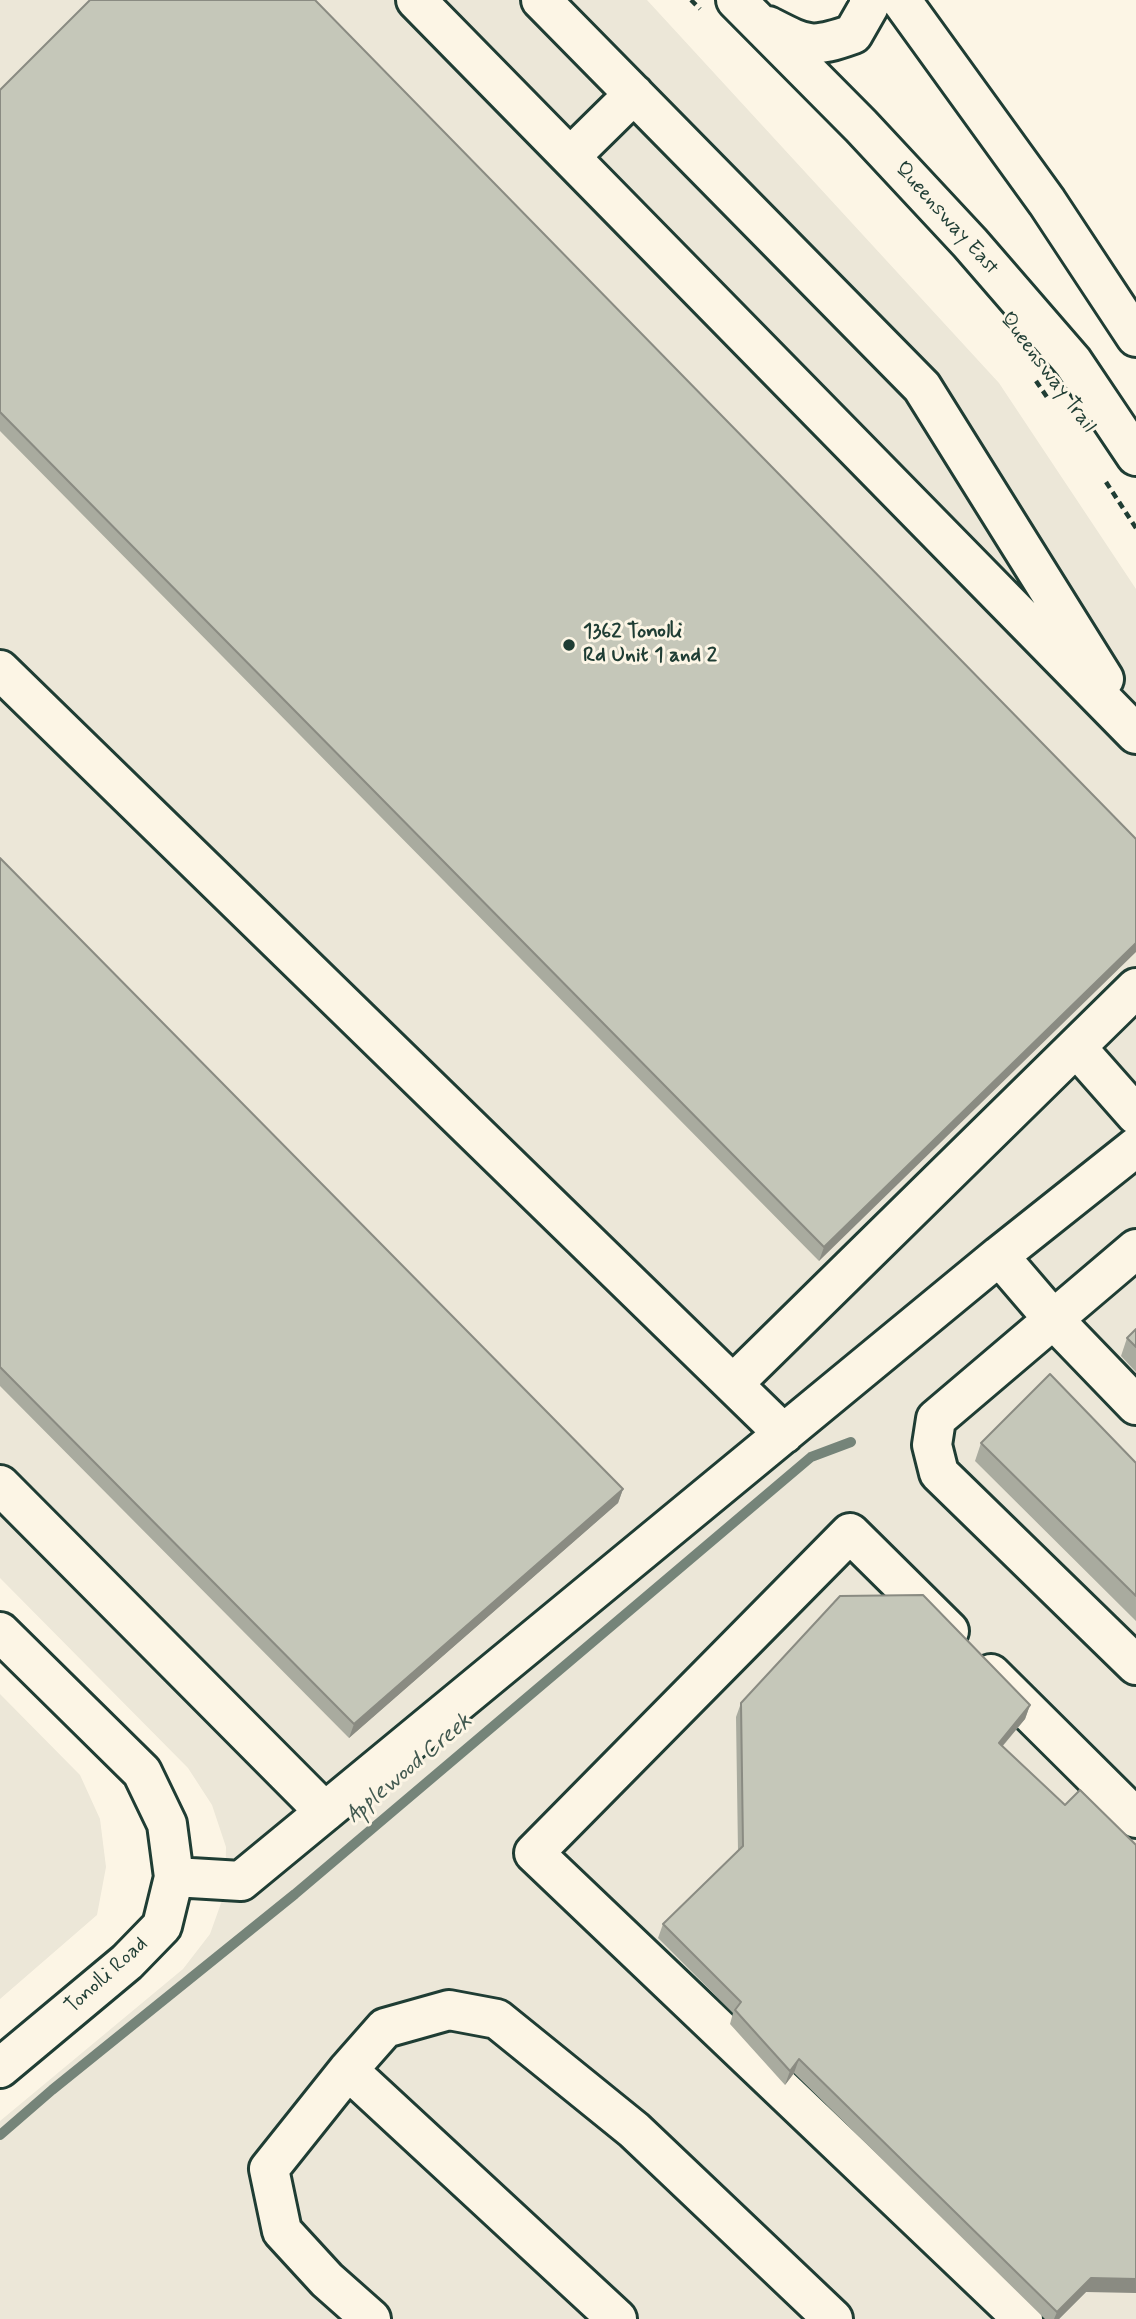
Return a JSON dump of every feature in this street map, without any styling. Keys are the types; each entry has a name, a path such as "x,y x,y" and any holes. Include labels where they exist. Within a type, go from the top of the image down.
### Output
{"main road":[{"path":"416,0 1136,733"},
{"path":"541,0 922,387 1136,733"},
{"path":"730,9 801,43 825,44 853,34 869,5 869,0"},
{"path":"901,0 1047,202 1136,337"},
{"name":"Queensway East","path":"730,9 860,126 978,253 1073,362 1136,456"},
{"path":"570,157 634,94"},
{"path":"0,670 784,1434"},
{"path":"733,1384 1136,988"},
{"path":"1076,1047 1136,1115"},
{"path":"174,1877 241,1881 999,1256 1136,1147"},
{"path":"1136,1249 936,1419 932,1445 939,1473 1136,1665"},
{"path":"999,1256 1054,1319 1136,1405"},
{"path":"0,1485 325,1812"},
{"path":"1023,2319 534,1853 850,1533 1136,1818"},
{"name":"Tonolli Road","path":"0,1632 142,1772 167,1824 174,1877 162,1926 127,1962 0,2068"},
{"path":"371,2319 327,2280 282,2231 269,2169 348,2070 386,2028 449,2010 497,2019 634,2130 833,2319"},
{"path":"348,2070 617,2319"}],"path":[{"path":"691,0 730,9"},
{"name":"Queensway Trail","path":"1035,380 1050,401"},
{"path":"1101,474 1136,528"}],"shaded area":[{"path":"0,0 647,0 999,383 1136,589 1136,2319 0,2319 0,2121 183,1969 210,1934 225,1892 226,1847 212,1805 188,1768 0,1578"},
{"path":"0,1694 80,1775 100,1819 106,1867 97,1915 0,1999"}],"building":[{"name":"1362 Tonolli Rd Unit 1 and 2","path":"90,0 315,0 1136,839 1136,943 824,1247 0,412 0,90"},
{"path":"0,858 623,1489 354,1724 0,1367"},
{"path":"1136,1329 1136,1347 1127,1338"},
{"path":"1050,1374 1136,1463 1136,1596 981,1443"},
{"path":"923,1595 1030,1705 999,1743 1065,1805 1080,1790 1136,1845 1136,2279 1091,2278 1057,2312 799,2059 790,2071 735,2010 741,2002 663,1924 743,1846 741,1703 840,1596"}],"waterway":[{"name":"Applewood Creek","path":"0,2135 295,1894 811,1457 851,1442"}],"place":[{"name":"1362 Tonolli Rd Unit 1 and 2","path":"569,645"}]}
